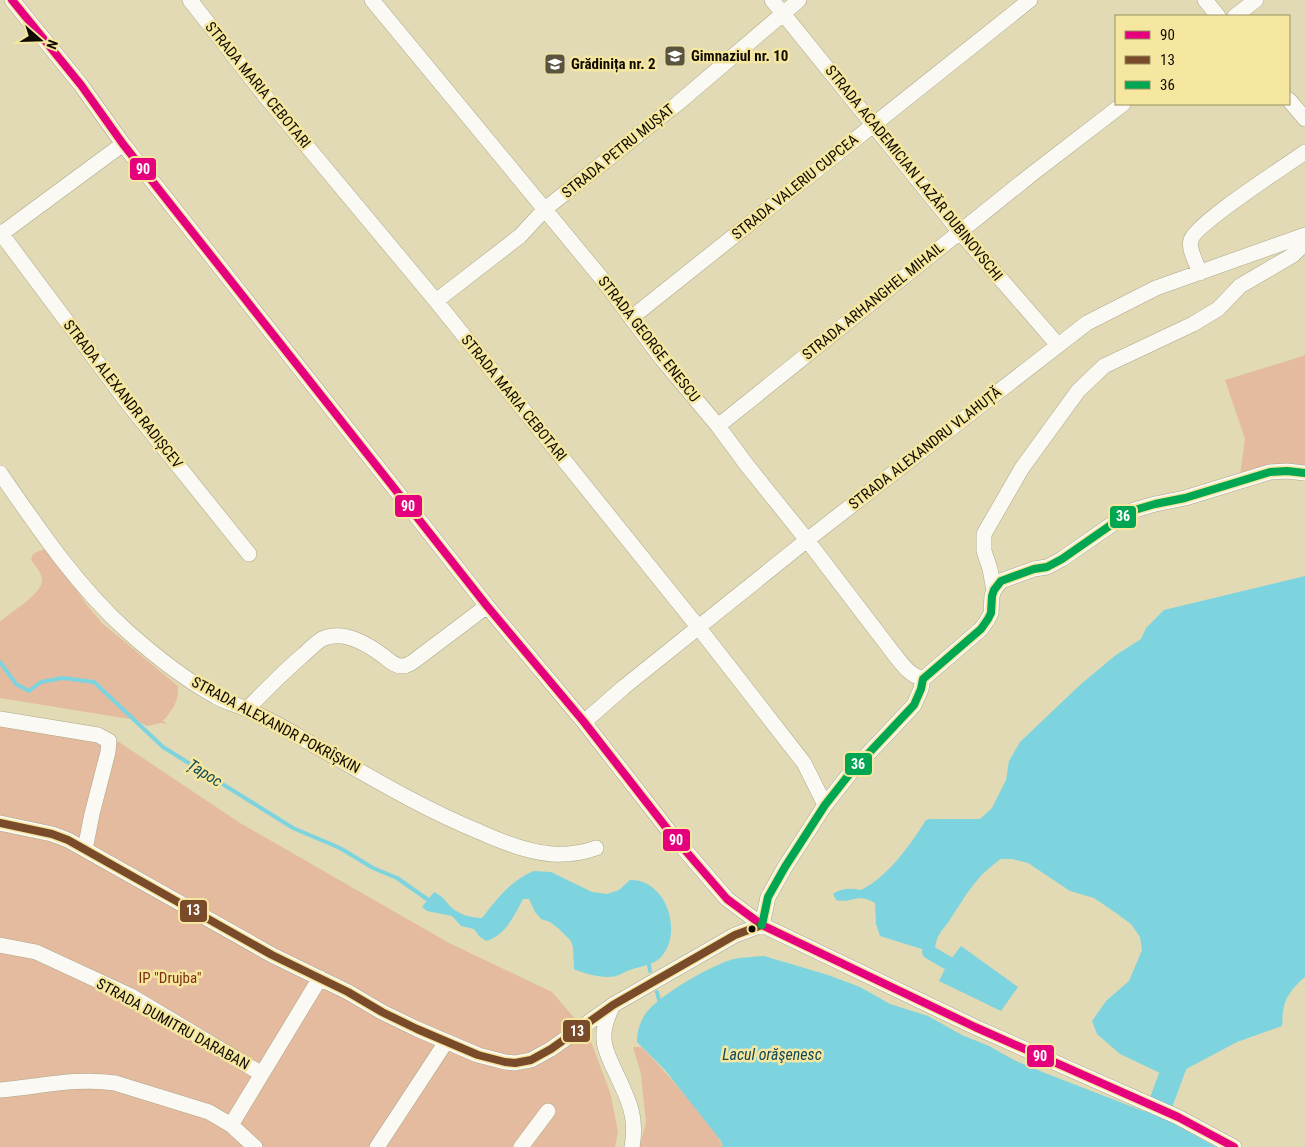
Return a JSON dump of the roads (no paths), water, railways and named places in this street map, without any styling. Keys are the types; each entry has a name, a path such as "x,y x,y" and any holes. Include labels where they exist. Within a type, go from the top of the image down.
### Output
{"street":[{"path":"12,0 81,85 123,144 487,606 584,722 672,835 727,899 762,926 975,1027 1178,1118 1234,1147"},
{"name":"STRADA MARIA CEBOTARI","path":"190,0 266,97 436,301 699,628 804,763 825,805"},
{"name":"STRADA GEORGE ENESCU","path":"372,0 418,54 438,83 545,209 662,359 718,426 908,671 923,679"},
{"name":"STRADA ACADEMICIAN LAZĂR DUBINOVSCHI","path":"772,0 960,232 1058,344"},
{"name":"STRADA PETRU MUȘAT","path":"436,301 520,236 545,209 677,104 799,0"},
{"name":"STRADA VALERIU CUPCEA","path":"631,318 1030,0"},
{"path":"1205,0 1217,15"},
{"path":"1236,15 1256,0"},
{"path":"1290,101 1305,119"},
{"name":"STRADA ARHANGHEL MIHAIL","path":"718,426 1122,105"},
{"path":"1,233 123,144"},
{"path":"1200,273 1190,246 1194,234 1220,212 1305,152"},
{"name":"STRADA ALEXANDR RADIȘCEV","path":"1,233 127,402 249,554"},
{"path":"762,926 768,897 825,805 851,772 914,705 923,679 981,629 988,620 994,590 984,551 984,534 1022,468 1078,391 1104,366 1193,324 1218,309 1240,286 1293,255 1299,249 1304,236"},
{"name":"STRADA АLEXANDRU VLAHUȚĂ","path":"584,722 624,687 807,540 1087,322 1156,288 1304,236"},
{"path":"994,590 1007,577 1047,566 1062,559 1131,511 1185,498 1270,472 1305,473"},
{"name":"STRADA ALEXANDR POKRÎȘKIN","path":"0,473 38,528 81,583 127,631 168,664 215,696 246,709 303,738 429,810 496,839 520,847 552,854 578,853 596,848"},
{"path":"246,709 281,674 323,639 341,636 359,640 367,643 399,666 409,665 487,606"},
{"path":"0,719 98,736 109,741 85,849"},
{"path":"0,823 52,834 85,849 272,955 391,1016 446,1042 492,1060 516,1063 531,1060 550,1049 612,1005 736,935 762,926"},
{"name":"STRADA DUMITRU DARABAN","path":"0,945 36,952 131,996 262,1074"},
{"path":"231,1125 320,978"},
{"path":"612,1005 606,1020 604,1039 610,1059 631,1105 634,1130 632,1147"},
{"path":"377,1147 446,1042"},
{"path":"0,1090 99,1080 209,1112 231,1125 255,1147"},
{"path":"521,1147 548,1112"}],"water":[{"path":"1305,576 1305,977 1295,986 1285,1002 1282,1026 1237,1042 1188,1068 1181,1074 1176,1072 1173,1076 1165,1070 1160,1073 1120,1054 1097,1034 1092,1021 1106,1001 1129,981 1142,950 1140,937 1131,924 1094,898 1070,891 1028,863 1012,859 1001,859 985,872 939,934 934,956 931,956 922,949 880,936 876,924 875,903 864,898 846,901 836,900 833,894 836,892 846,889 861,890 889,869 906,850 926,820 980,819 992,808 1006,780 1009,761 1020,742 1081,684 1116,655 1141,639 1146,628 1164,610"},
{"path":"534,871 551,872 592,892 607,894 619,890 630,880 643,882 653,888 667,908 671,921 668,946 662,956 651,963 618,975 611,977 595,976 574,969 571,941 550,922 541,919 535,912 529,899 523,899 504,930 486,941 474,929 461,926 452,916 427,911 422,907 434,892 460,913 482,918 511,885"},
{"path":"961,946 1018,987 1001,1011 939,981 948,963"},
{"name":"Lacul orăşenesc","path":"764,956 828,975 860,987 890,1004 928,1016 1016,1061 1169,1121 1216,1147 723,1147 721,1141 665,1070 637,1042 638,1030 644,1016 652,1006 687,981 713,967 734,959"}],"waterway":[{"name":"Țapoc","path":"0,662 16,684 29,691 41,682 63,678 94,682 163,747 293,828 340,848 373,868 397,878 427,899"},
{"path":"929,952 948,963"},
{"path":"649,965 650,971"},
{"path":"657,992 659,1000"},
{"path":"1158,1147 1156,1116 1182,1046"}],"place":[{"name":"Gimnaziul nr. 10","path":"675,56"},
{"name":"Grădinița nr. 2","path":"555,64"}],"park label":[{"name":"IP \"Drujba\"","path":"170,978"}]}
